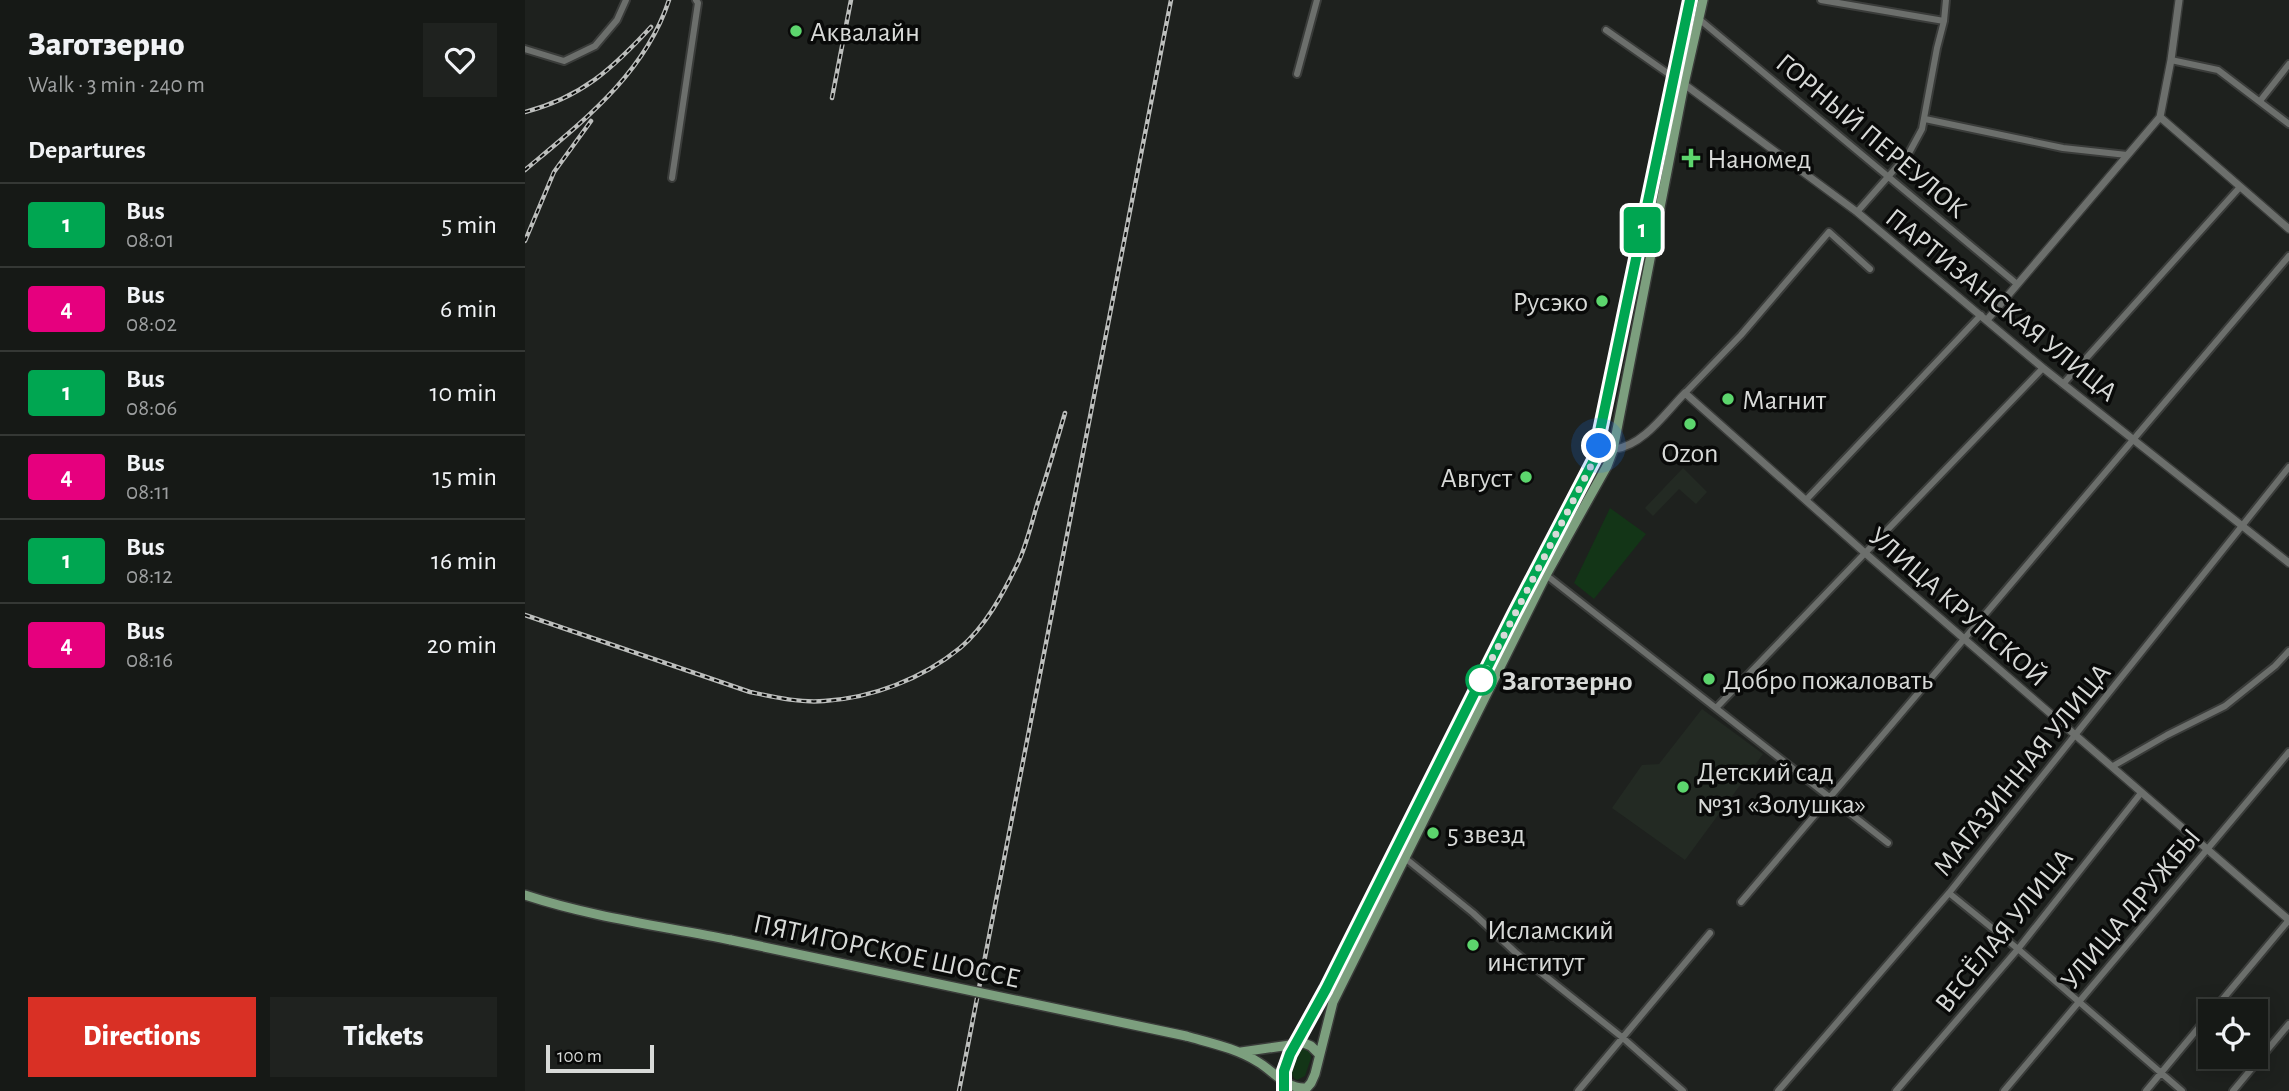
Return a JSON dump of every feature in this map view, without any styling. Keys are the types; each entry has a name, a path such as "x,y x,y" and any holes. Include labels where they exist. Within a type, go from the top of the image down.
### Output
{"main road":[{"path":"1285,1086 1286,1064 1599,446 1690,0"},
{"path":"1304,1089 1313,1079 1333,1002 1546,575 1607,466 1703,0"},
{"name":"ПЯТИГОРСКОЕ ШОССЕ","path":"525,895 596,913 1186,1036 1240,1052 1260,1062 1285,1086 1304,1089"},
{"name":"ПЯТИГОРСКОЕ ШОССЕ","path":"1240,1052 1300,1043 1307,1044 1318,1053"}],"street":[{"path":"525,49 564,61 596,46 617,20 626,0"},
{"path":"672,178 698,3 696,0"},
{"path":"1297,74 1317,0"},
{"path":"1821,0 1944,21"},
{"path":"1857,212 1909,153 1925,119 1946,0"},
{"path":"1805,500 2017,284 2160,117 2179,0"},
{"name":"ГОРНЫЙ ПЕРЕУЛОК","path":"1699,19 2017,284"},
{"path":"1607,30 1674,77"},
{"path":"2171,60 2218,70 2289,124"},
{"path":"2260,101 2289,64"},
{"name":"ПАРТИЗАНСКАЯ УЛИЦА","path":"1684,84 1857,212 2043,368 2289,563"},
{"path":"2160,117 2289,229"},
{"path":"1925,119 2063,148 2127,155"},
{"path":"2063,384 2240,187"},
{"path":"1599,446 1612,450 1624,447 1643,436 1741,335 1829,232 1870,269"},
{"path":"1741,902 2289,256"},
{"path":"1717,707 2043,368"},
{"name":"УЛИЦА КРУПСКОЙ","path":"1685,393 1865,553 2289,920"},
{"name":"МАГАЗИННАЯ УЛИЦА","path":"1778,1091 1949,893 2289,467"},
{"path":"1546,575 1888,843"},
{"path":"2113,766 2225,706 2275,666 2289,651"},
{"name":"УЛИЦА ДРУЖБЫ","path":"2004,1091 2289,751"},
{"name":"ВЕСЁЛАЯ УЛИЦА","path":"1896,1091 2018,948 2141,793"},
{"path":"1405,859 1623,1038 1683,1091"},
{"path":"1949,893 2018,948 2182,1091"},
{"path":"2223,999 2289,920"},
{"path":"1578,1091 1710,933"},
{"path":"2233,1091 2289,1024"},
{"path":"2146,1091 2198,1029"}],"shaded area":[{"path":"1683,468 1707,492 1696,504 1679,489 1653,516 1645,508"},
{"name":"Детский сад №31 «Золушка»","path":"1702,709 1763,754 1685,860 1612,808 1642,765 1659,764"}],"green space":[{"path":"1610,508 1646,534 1594,599 1574,583"},
{"path":"1304,1048 1310,1051 1311,1058 1305,1076 1297,1080 1291,1072 1297,1052"}],"railway":[{"path":"525,170 589,115 628,74 658,27 669,0"},
{"path":"832,98 851,0"},
{"path":"959,1091 1171,0"},
{"path":"525,112 563,98 595,80 651,27"},
{"path":"525,241 554,172 591,121"},
{"path":"525,615 750,692 777,698 815,701 842,699 896,685 929,669 960,648 993,610 1023,551 1065,413"}],"bus line":[{"name":"1","path":"1284,1091 1284,1071 1290,1054 1326,989 1594,460 1605,418 1690,0"}],"place":[{"name":"Аквалайн","path":"796,31"},
{"name":"Наномед","path":"1691,158"},
{"name":"Русэко","path":"1602,301"},
{"name":"Магнит","path":"1728,399"},
{"name":"Ozon","path":"1690,424"},
{"name":"Август","path":"1526,477"},
{"name":"Добро пожаловать","path":"1709,679"},
{"name":"Заготзерно","path":"1481,680"},
{"name":"Детский сад №31 «Золушка»","path":"1683,787"},
{"name":"5 звезд","path":"1433,833"},
{"name":"Исламский институт","path":"1473,945"}],"route":[{"path":"1481,680 1599,446"}]}
